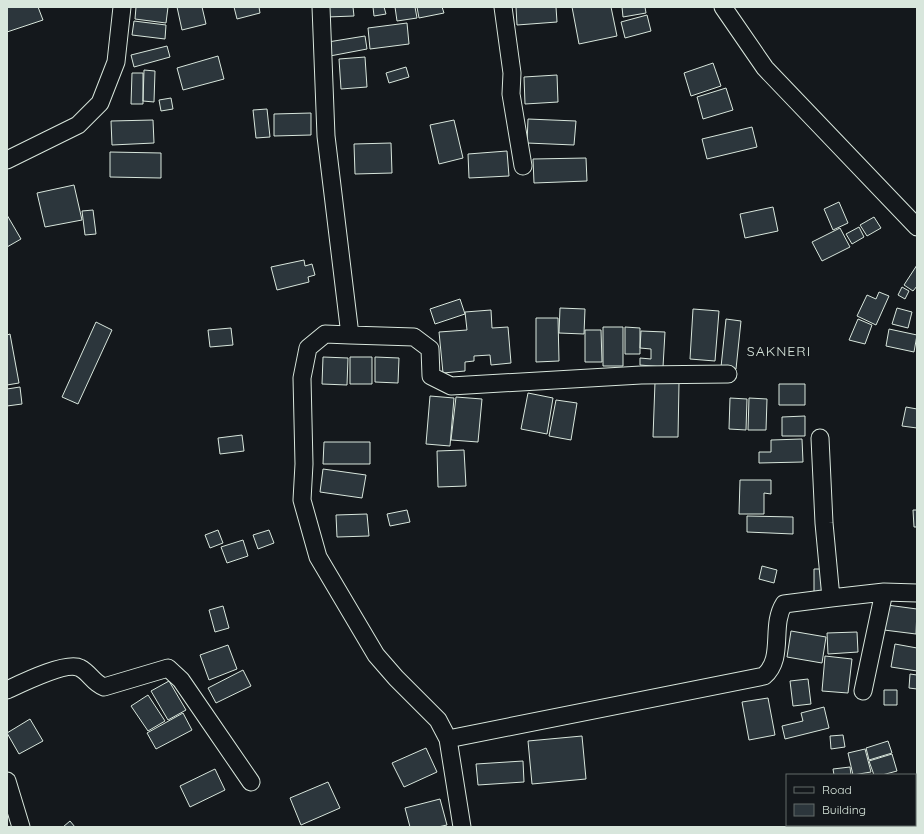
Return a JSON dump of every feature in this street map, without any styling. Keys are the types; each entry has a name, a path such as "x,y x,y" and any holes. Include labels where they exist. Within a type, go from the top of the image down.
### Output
{"street":[{"path":"7,160 78,125 100,102 116,62 122,7"},
{"path":"321,7 326,136 350,335"},
{"path":"503,7 512,74 511,94 523,166"},
{"path":"723,7 765,68 917,227"},
{"path":"462,827 448,739 438,720 396,678 376,655 318,557 302,500 304,464 302,378 308,348 325,334 414,337 430,349 431,376 451,386 641,375 728,374"},
{"path":"820,438 824,523 831,598"},
{"path":"448,739 764,676 771,670 775,662 777,621 779,612 784,604 884,592 917,592"},
{"path":"863,691 884,592"},
{"path":"7,690 74,665 82,669 93,681 104,687 168,668 181,680 251,782"},
{"path":"7,781 21,827"}],"building":[{"path":"7,7 38,7 43,20 7,32"},
{"path":"136,7 168,7 166,23 135,19"},
{"path":"177,7 202,7 206,24 182,30"},
{"path":"234,7 259,7 260,13 237,19"},
{"path":"327,7 353,7 354,16 327,17"},
{"path":"373,7 384,7 386,14 374,16"},
{"path":"395,7 415,7 417,18 397,21"},
{"path":"417,7 442,7 444,13 419,18"},
{"path":"516,7 556,7 557,22 517,25"},
{"path":"572,7 611,7 617,36 579,44"},
{"path":"622,7 645,7 646,13 623,17"},
{"path":"647,15 651,31 625,38 621,22"},
{"path":"134,21 166,25 165,39 132,35"},
{"path":"407,23 409,44 370,49 368,28"},
{"path":"365,36 367,49 330,56 328,42"},
{"path":"167,46 170,57 134,67 131,55"},
{"path":"218,56 224,79 183,90 177,68"},
{"path":"365,57 367,87 341,89 339,59"},
{"path":"713,63 721,86 691,96 684,73"},
{"path":"406,67 409,77 389,83 386,73"},
{"path":"144,70 155,71 154,102 143,101"},
{"path":"132,73 143,73 143,104 131,104"},
{"path":"557,75 558,102 525,104 524,77"},
{"path":"726,88 733,110 703,119 697,97"},
{"path":"171,98 173,109 161,111 159,100"},
{"path":"267,109 270,137 256,138 253,110"},
{"path":"311,113 311,135 274,136 274,114"},
{"path":"528,119 576,121 574,145 527,143"},
{"path":"153,120 154,143 112,145 111,121"},
{"path":"454,120 463,158 439,164 430,125"},
{"path":"752,127 757,147 707,159 702,139"},
{"path":"391,143 392,173 355,174 354,144"},
{"path":"507,151 509,176 469,178 468,154"},
{"path":"110,152 161,153 161,178 110,177"},
{"path":"586,158 587,181 534,183 533,159"},
{"path":"74,185 82,220 45,227 37,193"},
{"path":"839,202 848,223 833,230 824,209"},
{"path":"773,207 778,231 745,238 740,214"},
{"path":"93,210 96,234 85,235 82,211"},
{"path":"7,215 21,239 7,247"},
{"path":"874,217 881,228 867,236 860,225"},
{"path":"859,227 864,237 852,244 846,234"},
{"path":"840,228 850,247 822,261 812,242"},
{"path":"304,260 305,266 312,264 315,275 308,277 309,282 277,290 271,267"},
{"path":"917,265 917,286 913,291 904,285"},
{"path":"902,287 909,291 905,299 898,295"},
{"path":"879,292 889,296 876,325 857,316 867,295 876,299"},
{"path":"460,299 465,314 435,324 430,309"},
{"path":"560,308 585,309 584,334 559,333"},
{"path":"897,308 912,312 908,328 892,324"},
{"path":"693,309 719,311 715,361 690,359"},
{"path":"491,310 492,328 508,327 511,363 491,365 490,355 474,356 474,361 465,362 465,371 443,373 439,332 467,330 465,312"},
{"path":"536,318 558,318 559,361 536,362"},
{"path":"726,319 741,321 736,369 721,367"},
{"path":"858,319 872,325 865,344 849,340"},
{"path":"96,322 112,330 78,404 62,397"},
{"path":"603,327 623,327 623,366 603,366"},
{"path":"625,327 640,328 640,354 625,354"},
{"path":"231,328 233,345 210,347 208,330"},
{"path":"889,329 917,335 914,352 886,346"},
{"path":"585,330 601,330 602,362 585,362"},
{"path":"641,331 665,332 663,367 640,365 640,358 651,359 651,349 640,348"},
{"path":"10,334 19,383 7,385 7,335"},
{"path":"323,357 348,358 347,385 322,384"},
{"path":"350,357 372,357 372,384 350,384"},
{"path":"375,357 399,358 398,383 375,382"},
{"path":"655,382 679,383 678,437 653,437"},
{"path":"779,384 805,384 805,405 779,405"},
{"path":"20,387 22,404 7,406 7,389"},
{"path":"528,393 553,398 547,434 521,429"},
{"path":"430,396 454,398 450,446 426,444"},
{"path":"456,397 482,399 478,442 451,440"},
{"path":"730,398 747,399 746,430 729,429"},
{"path":"749,398 767,399 766,430 748,430"},
{"path":"556,400 577,403 571,440 549,436"},
{"path":"906,407 917,409 917,428 902,426"},
{"path":"805,416 805,436 782,436 782,417"},
{"path":"242,435 244,451 220,454 218,438"},
{"path":"802,439 803,462 759,463 759,452 771,452 771,440"},
{"path":"324,442 370,442 370,464 323,464"},
{"path":"464,450 466,486 438,487 437,451"},
{"path":"323,469 366,475 362,498 320,492"},
{"path":"740,480 771,480 771,494 764,493 764,514 739,514"},
{"path":"407,510 410,522 390,526 387,514"},
{"path":"913,510 917,510 917,527 914,527"},
{"path":"367,514 369,536 337,537 336,515"},
{"path":"747,516 793,517 793,534 747,532"},
{"path":"218,530 223,543 210,548 205,535"},
{"path":"269,530 274,543 258,549 253,535"},
{"path":"243,540 248,556 227,563 221,547"},
{"path":"762,566 777,570 774,583 759,579"},
{"path":"814,569 826,569 826,592 814,592"},
{"path":"887,605 917,609 916,634 884,630"},
{"path":"223,606 229,628 215,632 209,610"},
{"path":"791,631 826,637 822,663 787,657"},
{"path":"857,632 858,652 828,654 827,633"},
{"path":"895,644 917,648 917,671 891,667"},
{"path":"228,645 237,669 209,680 200,655"},
{"path":"825,656 852,659 848,693 822,691"},
{"path":"243,670 251,686 216,703 208,688"},
{"path":"910,674 917,675 917,689 909,688"},
{"path":"808,679 811,704 793,706 790,681"},
{"path":"169,681 186,710 168,720 151,691"},
{"path":"884,690 897,690 897,705 884,705"},
{"path":"148,695 165,721 148,731 131,706"},
{"path":"768,698 775,735 749,740 742,702"},
{"path":"824,707 829,728 785,739 782,726 803,721 801,713"},
{"path":"183,713 192,730 156,749 147,733"},
{"path":"30,719 43,741 19,754 7,733"},
{"path":"843,735 845,747 831,749 830,736"},
{"path":"582,736 586,779 532,784 528,741"},
{"path":"888,741 892,753 869,760 866,748"},
{"path":"426,748 437,772 404,787 392,763"},
{"path":"865,749 871,772 853,774 848,753"},
{"path":"892,754 897,771 886,774 874,774 869,761"},
{"path":"523,761 524,782 478,785 476,764"},
{"path":"850,767 851,774 834,774 833,769"},
{"path":"215,769 225,790 190,807 180,786"},
{"path":"328,782 340,808 301,825 290,798"},
{"path":"440,799 447,825 438,827 410,827 405,808"},
{"path":"70,821 75,827 63,827"},
{"path":"876,826 904,826 901,827"}],"district":[{"name":"SAKNERI","path":"779,351"}]}
